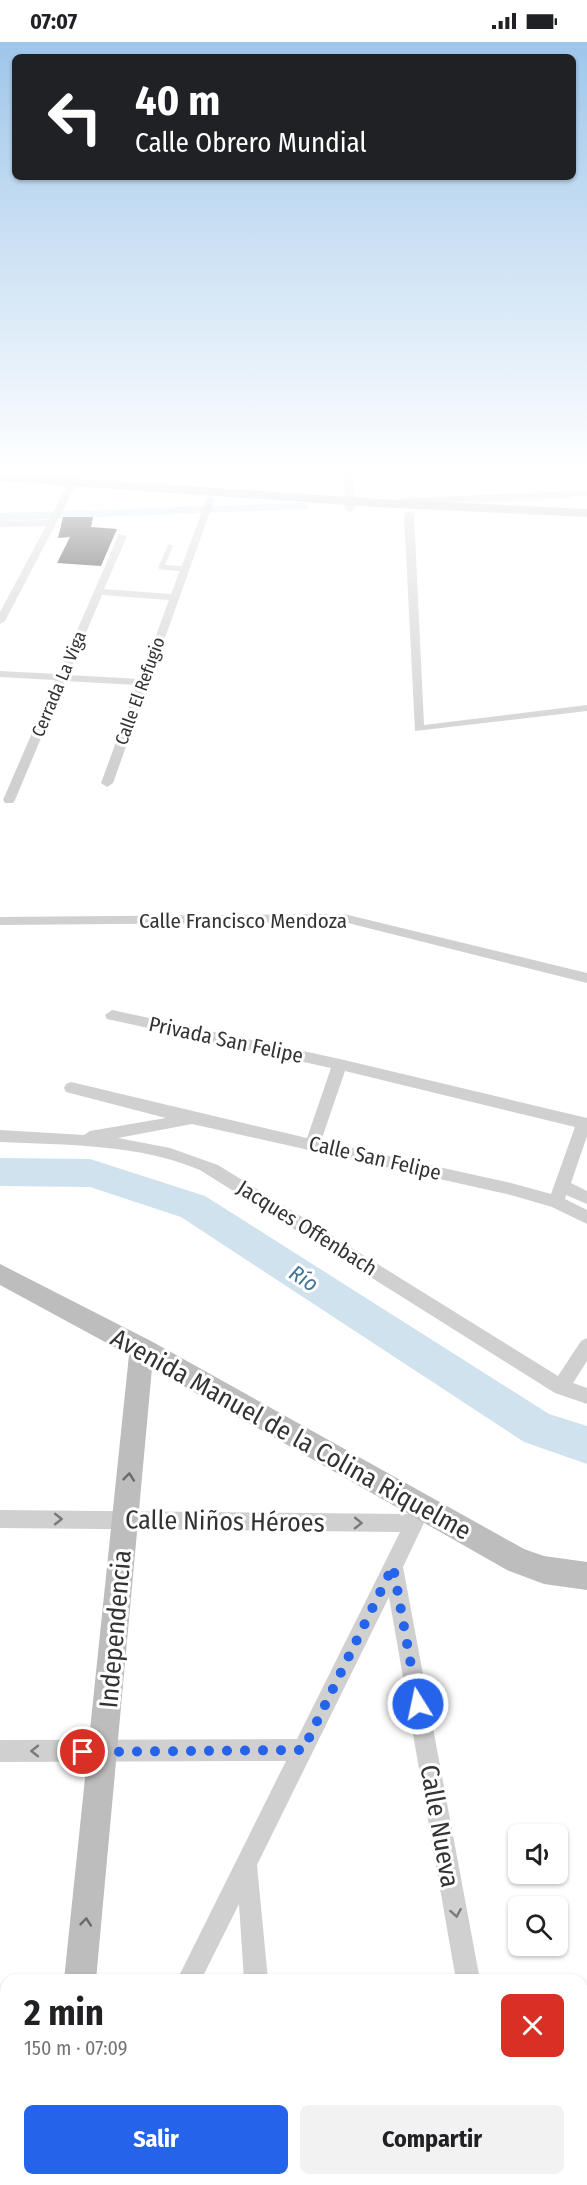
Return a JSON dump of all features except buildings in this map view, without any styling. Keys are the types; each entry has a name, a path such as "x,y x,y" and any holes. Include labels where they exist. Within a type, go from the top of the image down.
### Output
{"main road":[{"name":"Avenida Manuel de la Colina Riquelme","path":"0,1274 142,1349 419,1515 544,1570 587,1576"},
{"name":"Independencia","path":"81,1974 142,1349"}],"street":[{"path":"0,621 28,568"},
{"name":"Cerrada La Viga","path":"9,800 108,568"},
{"path":"412,568 419,729 587,708"},
{"name":"Calle El Refugio","path":"107,783 185,569"},
{"path":"98,592 175,597"},
{"path":"0,674 143,682"},
{"name":"Calle Francisco Mendoza","path":"0,921 344,918 587,978"},
{"name":"Privada San Felipe","path":"112,1015 340,1064"},
{"path":"312,1144 340,1064 584,1123 556,1202"},
{"path":"71,1088 194,1119"},
{"path":"73,1140 194,1119"},
{"name":"Calle San Felipe","path":"194,1119 511,1189 556,1202 587,1218"},
{"name":"Jacques Offenbach","path":"0,1136 73,1140 143,1148 195,1161 242,1187 561,1387 587,1396"},
{"path":"562,1186 587,1198"},
{"path":"561,1387 587,1346"},
{"path":"192,1974 247,1867 419,1515"},
{"name":"Calle Niños Héroes","path":"0,1519 419,1515"},
{"name":"Calle Nueva","path":"393,1566 467,1974"},
{"path":"0,1751 303,1750"},
{"path":"247,1867 256,1974"}],"lane":[{"path":"173,568 185,569"}],"waterway":[{"name":"Río","path":"0,1172 90,1173 193,1206 538,1429 587,1445"}],"route":[{"path":"83,1752 303,1750 393,1566 418,1704"}]}
